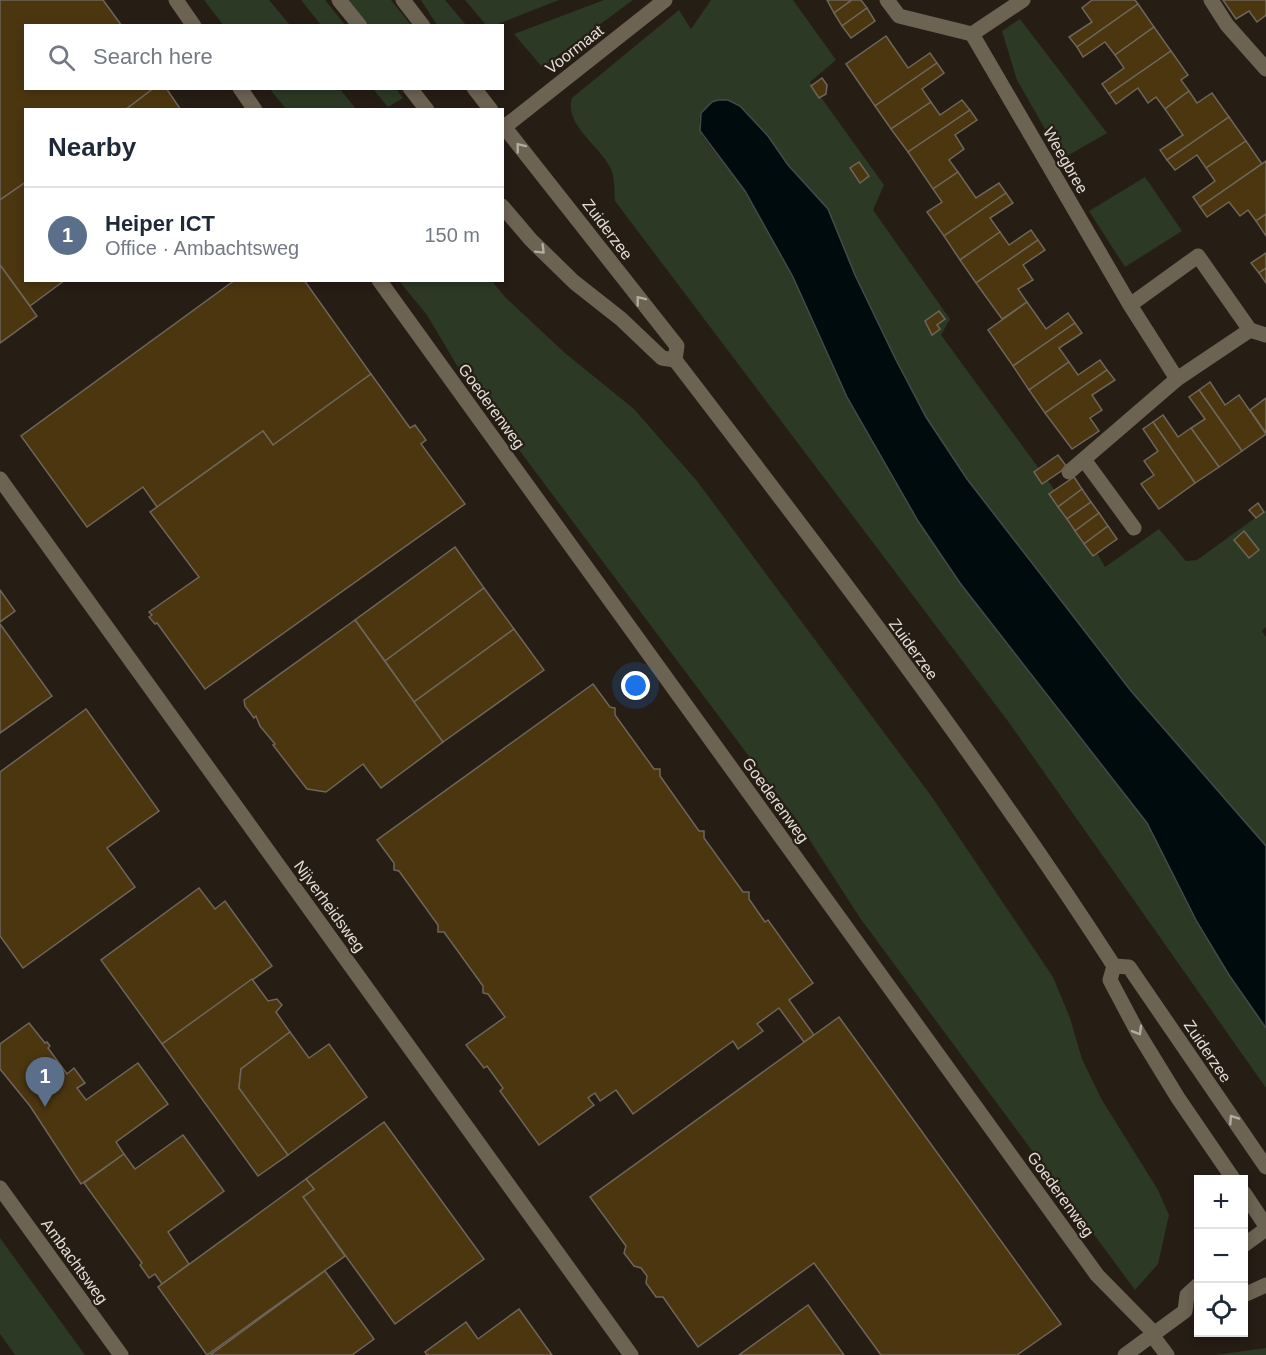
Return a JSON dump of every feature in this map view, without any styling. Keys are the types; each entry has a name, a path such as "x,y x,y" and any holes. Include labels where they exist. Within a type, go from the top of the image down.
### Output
{"street":[{"path":"176,0 193,24"},
{"path":"339,0 358,24"},
{"path":"403,0 421,24"},
{"name":"Voormaat","path":"504,126 665,0"},
{"path":"887,0 899,16 972,34 1023,0"},
{"path":"1211,0 1227,25 1266,69"},
{"name":"Weegbree","path":"972,34 1130,305 1177,379"},
{"path":"241,90 254,108"},
{"path":"412,90 425,108"},
{"path":"476,90 489,108"},
{"name":"Zuiderzee","path":"504,128 677,346 675,360"},
{"name":"Zuiderzee","path":"504,208 531,240 574,282 621,319 662,358 675,360 838,575 997,794 1114,966"},
{"path":"1130,305 1198,256 1250,330 1266,335"},
{"name":"Goederenweg","path":"380,282 1097,1275 1153,1334 1167,1355"},
{"path":"1069,472 1085,461 1177,379 1250,330"},
{"path":"1085,461 1134,528"},
{"name":"Nijverheidsweg","path":"0,479 631,1355"},
{"name":"Zuiderzee","path":"1114,966 1129,967 1266,1167"},
{"name":"Zuiderzee","path":"1114,966 1110,980 1137,1031 1231,1175"},
{"name":"Ambachtsweg","path":"0,1188 121,1355"},
{"path":"1248,1199 1266,1228 1248,1242"},
{"path":"1248,1293 1266,1286"},
{"path":"1125,1355 1153,1334 1192,1313 1187,1295 1194,1289"}],"green space":[{"path":"204,0 269,0 289,24 222,24"},
{"path":"301,0 325,0 344,24 320,24"},
{"path":"348,0 391,0 410,24 367,24"},
{"path":"421,0 445,0 465,24 436,24"},
{"path":"465,0 559,0 498,24 485,24"},
{"path":"604,0 633,0 542,67 514,34"},
{"path":"711,0 793,0 836,60 810,82 884,185 873,210 950,319 941,335 1084,530 1105,567 1159,529 1186,561 1197,560 1266,510 1266,627 1262,631 1266,637 1266,846 1131,691 967,479 926,417 895,358 855,275 828,209 788,165 768,136 740,106 718,100 712,102 701,112 699,121 702,136 745,191 793,277 847,397 918,521 960,583 1147,823 1197,922 1229,975 1266,1028 1266,1088 1010,724 615,201 612,172 608,163 573,118 572,98 679,10 691,29"},
{"path":"1020,19 1107,133 1062,159 1017,80 1002,31"},
{"path":"271,90 341,90 355,108 285,108"},
{"path":"374,90 397,90 403,98 388,107"},
{"path":"1145,177 1182,231 1125,267 1089,211"},
{"path":"400,282 493,282 506,298 565,353 634,409 697,481 932,797 1053,977 1070,1018 1082,1059 1102,1100 1158,1190 1169,1215 1158,1264 1135,1290 860,918 796,819 462,374 427,315"},
{"path":"0,1238 85,1355 15,1355 0,1334"},
{"path":"1266,1348 1266,1355 1215,1355"}],"shaded area":[{"path":"728,100 740,106 768,136 788,165 828,209 855,275 895,358 926,417 967,479 1131,691 1266,846 1266,1028 1229,975 1197,922 1147,823 960,583 918,521 847,397 793,277 745,191 700,131 701,113 712,102"}],"building":[{"path":"0,0 103,0 121,24 24,24 24,90 151,90 128,108 24,108 24,183 0,200"},
{"path":"827,0 852,0 834,13"},
{"path":"852,0 861,0 867,8 842,26 834,13"},
{"path":"1092,0 1135,0 1138,4 1077,47 1069,37 1092,22 1082,8"},
{"path":"1223,0 1266,0 1266,15 1257,22 1249,11 1236,19"},
{"path":"1138,4 1154,27 1115,55 1105,42 1083,57 1077,47"},
{"path":"867,8 875,21 851,38 842,26"},
{"path":"1154,27 1171,51 1109,94 1102,84 1124,68 1115,55"},
{"path":"886,36 908,68 930,53 937,63 875,106 846,64"},
{"path":"1171,51 1188,75 1181,80 1189,91 1165,109 1156,97 1148,103 1138,88 1116,104 1109,94"},
{"path":"937,63 944,73 922,89 931,102 891,129 875,106"},
{"path":"822,78 827,85 826,94 819,98 811,86"},
{"path":"151,90 167,90 180,108 128,108"},
{"path":"1189,91 1197,103 1212,93 1229,117 1167,160 1160,150 1183,135 1165,109"},
{"path":"962,100 970,110 908,152 891,129 931,102 940,115"},
{"path":"970,110 977,120 955,135 964,149 949,160 958,172 933,189 908,152"},
{"path":"1229,117 1246,141 1206,168 1197,155 1175,170 1167,160"},
{"path":"1246,141 1262,164 1200,207 1193,197 1215,181 1206,168"},
{"path":"1266,161 1266,214 1256,221 1248,210 1240,216 1229,202 1207,217 1200,207"},
{"path":"859,162 869,176 860,183 850,168"},
{"path":"958,172 976,198 999,183 1006,193 944,236 927,212 942,202 933,189"},
{"path":"24,183 24,282 62,282 30,306 0,265 0,200"},
{"path":"1006,193 1013,203 990,218 1000,232 960,260 944,236"},
{"path":"1266,214 1266,236 1256,221"},
{"path":"1031,230 1038,240 976,283 960,260 1000,232 1009,245"},
{"path":"1038,240 1045,250 1023,265 1033,280 1018,289 1027,302 1002,319 976,283"},
{"path":"1266,253 1266,268 1259,273 1251,263"},
{"path":"0,265 37,316 0,343"},
{"path":"1266,268 1266,283 1259,273"},
{"path":"232,282 305,282 371,374 273,445 263,431 157,507 143,487 87,527 21,436"},
{"path":"1027,302 1046,329 1068,313 1075,323 1013,366 988,330"},
{"path":"939,311 945,319 937,325 940,329 932,335 925,321"},
{"path":"1075,323 1082,333 1059,348 1069,362 1029,390 1013,366"},
{"path":"1100,360 1107,370 1045,413 1029,390 1069,362 1078,375"},
{"path":"1107,370 1115,380 1092,395 1102,410 1090,418 1099,431 1072,449 1045,413"},
{"path":"371,374 410,428 415,425 426,440 421,444 465,504 205,689 157,623 155,624 149,617 152,615 149,612 199,577 150,512 263,431 273,445"},
{"path":"1210,382 1225,405 1239,395 1266,434 1242,451 1199,390"},
{"path":"1199,390 1242,451 1219,467 1191,428 1205,419 1189,397"},
{"path":"1266,398 1266,433 1250,410"},
{"path":"1163,415 1178,437 1191,428 1219,467 1195,483 1153,422"},
{"path":"1153,422 1195,483 1159,509 1141,484 1154,475 1144,461 1158,451 1143,429"},
{"path":"1058,455 1067,467 1042,484 1034,472"},
{"path":"1074,477 1082,489 1058,507 1049,494"},
{"path":"1082,489 1091,502 1067,519 1058,507"},
{"path":"1091,502 1099,513 1075,531 1067,519"},
{"path":"1258,503 1264,512 1256,518 1249,510"},
{"path":"1099,513 1108,526 1084,544 1075,531"},
{"path":"1108,526 1117,539 1093,556 1084,544"},
{"path":"1244,531 1259,550 1249,558 1234,540"},
{"path":"455,547 484,588 385,661 355,620"},
{"path":"484,588 514,629 414,702 385,661"},
{"path":"0,590 15,611 0,622"},
{"path":"355,620 443,742 381,788 363,764 326,792 307,789 273,745 275,744 260,726 256,716 254,718 245,706 244,700"},
{"path":"0,624 52,696 0,733"},
{"path":"514,629 544,670 443,742 414,702"},
{"path":"593,684 610,707 615,708 615,715 654,769 660,769 660,776 699,831 704,831 704,838 743,892 749,892 749,899 765,922 768,920 813,983 789,1000 814,1035 804,1042 779,1008 757,1024 763,1031 738,1049 733,1041 633,1114 616,1090 600,1101 595,1093 588,1098 594,1105 539,1145 500,1091 503,1088 487,1066 484,1068 466,1045 505,1017 488,994 483,993 483,986 444,932 438,932 438,925 399,871 394,870 394,863 377,840"},
{"path":"86,709 159,811 107,848 135,887 23,968 0,936 0,772"},
{"path":"199,888 215,909 225,901 272,966 162,1044 101,960"},
{"path":"252,979 268,1001 277,999 282,1005 276,1012 290,1032 241,1069 239,1088 288,1155 258,1176 162,1044"},
{"path":"839,1017 1061,1324 1017,1355 881,1355 814,1263 698,1347 663,1297 656,1297 646,1283 647,1276 641,1268 634,1266 624,1253 626,1246 590,1197"},
{"path":"29,1023 50,1046 48,1048 67,1074 74,1068 85,1083 77,1088 86,1100 138,1063 168,1104 116,1142 124,1154 81,1184 30,1106 0,1069 0,1044"},
{"path":"290,1032 309,1058 329,1044 367,1097 288,1155 239,1088 241,1069"},
{"path":"384,1122 484,1259 395,1324 303,1197 314,1189 306,1179"},
{"path":"183,1135 224,1191 168,1232 189,1264 162,1284 155,1274 149,1278 140,1265 142,1263 84,1183 124,1154 135,1169"},
{"path":"306,1179 314,1189 303,1197 345,1256 207,1355 158,1287"},
{"path":"325,1271 374,1339 352,1355 210,1355"},
{"path":"808,1305 844,1355 739,1355"},
{"path":"519,1309 552,1355 427,1355 425,1352 466,1322 478,1339"}],"place":[{"name":"Heiper ICT","path":"45,1107"}]}
